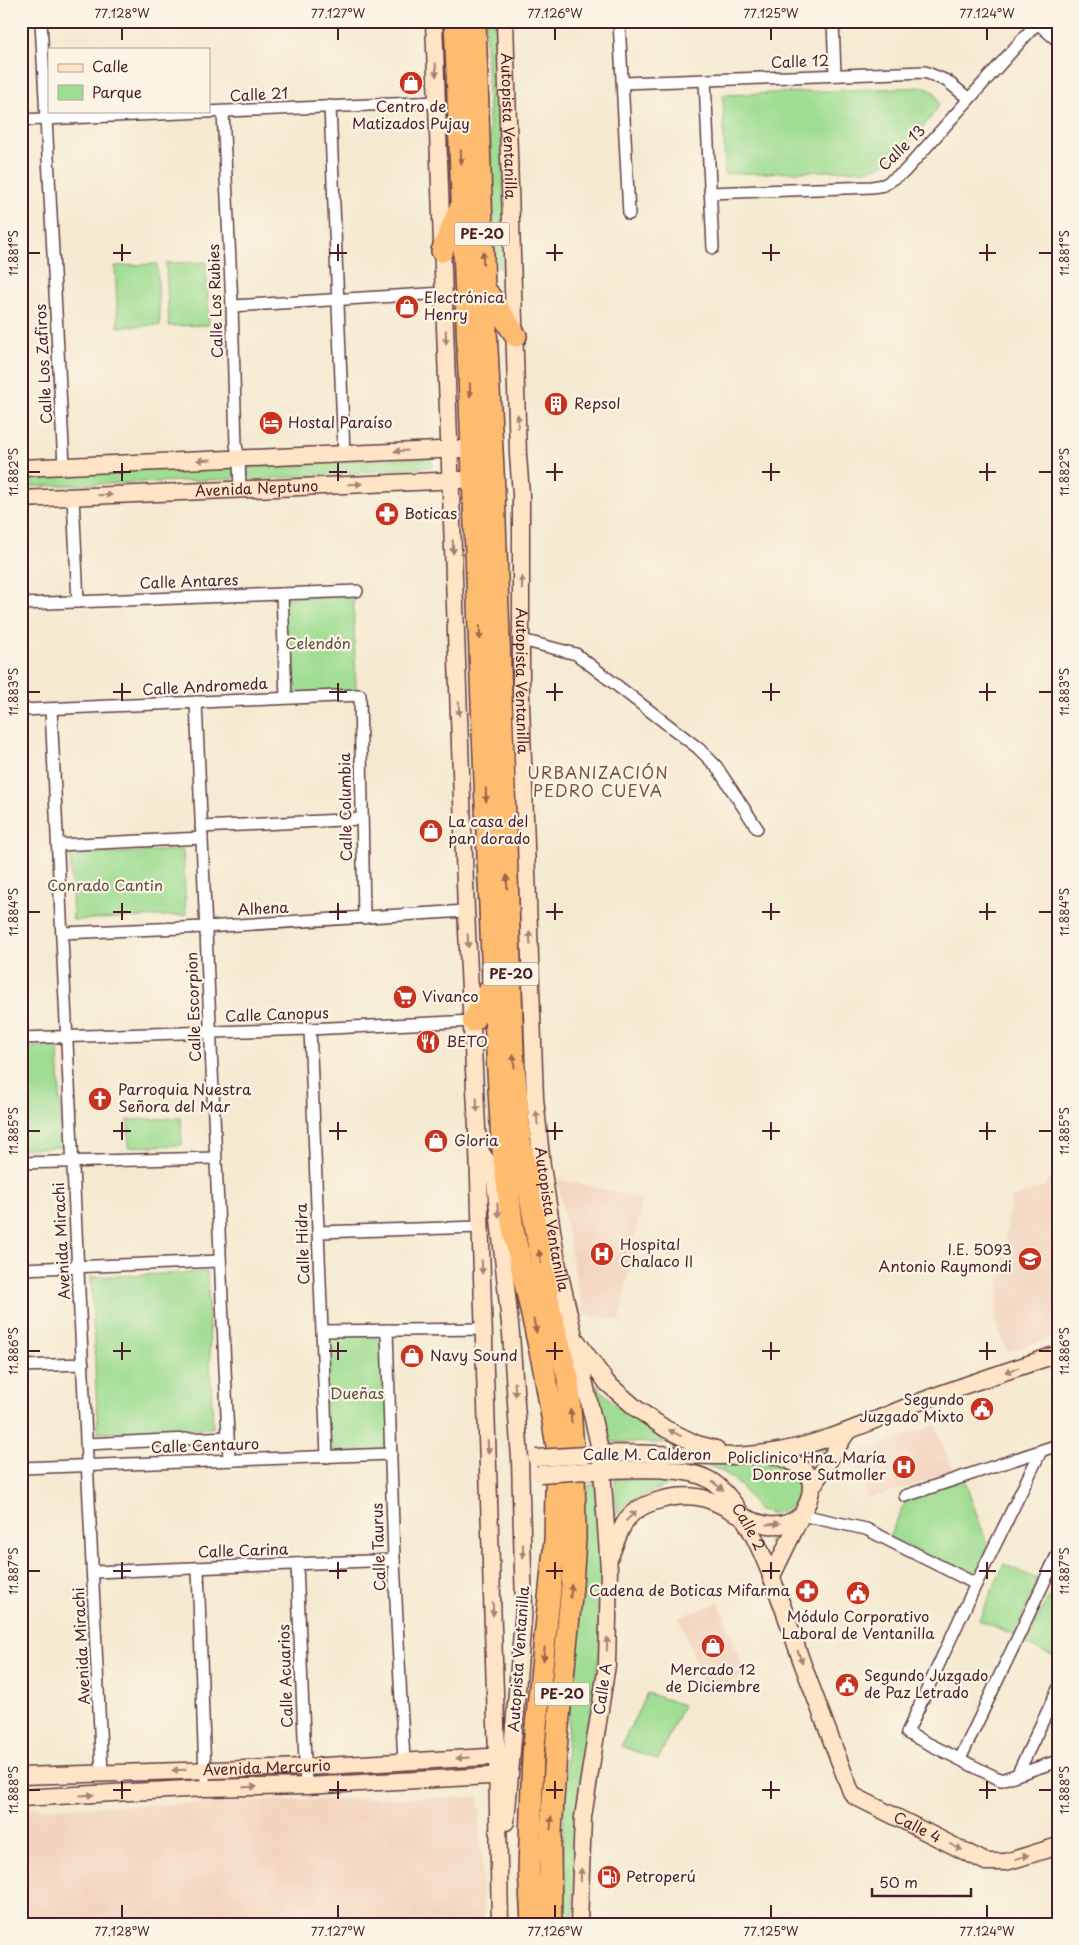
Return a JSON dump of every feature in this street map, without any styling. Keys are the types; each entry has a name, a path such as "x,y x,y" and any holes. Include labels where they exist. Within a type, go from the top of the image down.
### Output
{"highway":[{"name":"PE-20","path":"455,21 462,201 482,447"},
{"name":"PE-20","path":"475,21 484,288 482,447"},
{"path":"442,251 462,201"},
{"path":"484,288 516,336"},
{"name":"Autopista Ventanilla","path":"482,447 513,1052 520,1140 550,1310 568,1378 563,1465"},
{"name":"Autopista Ventanilla","path":"484,479 493,983 502,1142 514,1229 544,1369 557,1446 563,1465"},
{"path":"473,1021 493,983"},
{"name":"PE-20","path":"532,1924 529,1869 532,1755 563,1465"},
{"name":"PE-20","path":"551,1924 550,1848 557,1737 575,1538 563,1465"}],"street":[{"name":"Calle Los Zafiros","path":"41,21 64,466"},
{"name":"Autopista Ventanilla","path":"434,21 466,911 473,1021 484,1329 505,1756"},
{"name":"Autopista Ventanilla","path":"505,21 516,336 518,455 522,494 521,714 535,1098 549,1219 573,1334 563,1465 524,1608 505,1756"},
{"path":"619,21 629,214"},
{"path":"834,21 835,75"},
{"path":"1036,22 1058,41"},
{"name":"Calle 13","path":"710,193 872,188 884,185 904,172 1036,22"},
{"name":"Calle 12","path":"623,83 924,72 947,81 969,99"},
{"path":"705,81 713,248"},
{"name":"Calle 21","path":"21,120 438,102"},
{"path":"330,106 344,454"},
{"name":"Calle Los Rubies","path":"223,112 236,445 239,458 240,490"},
{"path":"232,306 444,293"},
{"name":"Avenida Neptuno","path":"21,468 482,447"},
{"name":"Avenida Neptuno","path":"21,499 484,479"},
{"path":"73,497 78,602"},
{"name":"Calle Antares","path":"21,604 357,591"},
{"path":"282,594 286,698"},
{"path":"522,640 576,654 698,748 716,766 757,828"},
{"name":"Calle Andromeda","path":"21,710 360,695"},
{"name":"Calle Columbia","path":"360,695 364,918"},
{"name":"Calle Escorpion","path":"196,702 229,1460"},
{"name":"Avenida Mirachi","path":"51,709 102,1772"},
{"path":"58,845 361,820"},
{"name":"Alhena","path":"62,933 205,927 466,911"},
{"name":"Calle Canopus","path":"21,1038 310,1029 473,1021"},
{"name":"Calle Hidra","path":"310,1029 327,1457"},
{"name":"Autopista Ventanilla","path":"478,1148 494,1171 511,1334 563,1465"},
{"path":"21,1163 215,1158"},
{"path":"318,1232 481,1227"},
{"path":"21,1269 220,1261"},
{"path":"322,1331 484,1329"},
{"name":"Calle Taurus","path":"387,1330 394,1560 404,1762"},
{"path":"573,1334 607,1383 637,1409 666,1429 697,1444 737,1456"},
{"name":"Calle M. Calderon","path":"563,1465 737,1456 797,1447 847,1432 935,1396 1058,1354"},
{"path":"21,1366 83,1364"},
{"path":"771,1578 808,1502 811,1489 847,1432"},
{"path":"87,1444 228,1436"},
{"path":"905,1496 1058,1446"},
{"path":"1041,1451 976,1584 907,1733 1001,1780 1058,1761"},
{"path":"767,1453 801,1466 809,1476 811,1489"},
{"name":"Calle Centauro","path":"21,1468 391,1454"},
{"name":"Calle 2","path":"563,1465 697,1474 717,1484 730,1496 744,1517 756,1541 851,1792"},
{"name":"Calle A","path":"563,1465 609,1559 607,1665 583,1817 579,1924"},
{"path":"609,1559 626,1520 631,1514 650,1503 672,1497 691,1497 708,1500 760,1524 777,1525 791,1521 801,1515 866,1529 976,1584"},
{"path":"960,1759 1058,1554"},
{"name":"Calle Carina","path":"93,1572 394,1560"},
{"name":"Calle Acuarios","path":"297,1564 306,1786"},
{"path":"198,1568 205,1788"},
{"path":"1017,1775 1058,1689"},
{"path":"500,1924 499,1900 505,1756"},
{"name":"Avenida Mercurio","path":"21,1776 306,1767 505,1756"},
{"path":"53,1775 54,1797"},
{"name":"Avenida Mercurio","path":"21,1798 205,1788 306,1786 504,1775"},
{"name":"Calle 4","path":"851,1792 859,1799 986,1862 1006,1862 1058,1846"}],"shaded area":[{"name":"I.E. 5093 Antonio Raymondi","path":"1058,1172 1058,1336 1007,1352 995,1320 1011,1198 1043,1186"},
{"name":"Hospital Chalaco II","path":"557,1179 642,1198 620,1321 583,1314"},
{"name":"Policlinico Hna. María Donrose Sutmoller","path":"936,1425 953,1473 868,1499 854,1461 861,1451"},
{"name":"Mercado 12 de Diciembre","path":"719,1603 746,1676 706,1690 679,1617"},
{"path":"479,1797 484,1924 21,1924 21,1809 281,1800"}],"green space":[{"path":"485,21 496,21 508,288 495,256"},
{"path":"926,87 936,94 939,105 936,111 905,148 887,162 876,167 865,170 725,174 723,95"},
{"path":"206,262 209,325 169,326 166,263"},
{"path":"157,264 160,325 118,327 115,266"},
{"path":"430,457 432,467 252,480 248,473 250,466"},
{"path":"230,465 235,474 234,479 21,487 21,473"},
{"name":"Celendón","path":"353,595 356,691 284,693 280,598"},
{"name":"Conrado Cantin","path":"183,850 186,915 73,920 70,855"},
{"path":"58,1046 62,1147 21,1149 21,1048"},
{"path":"181,1118 182,1145 129,1147 128,1120"},
{"path":"207,1272 213,1428 98,1433 91,1277"},
{"name":"Dueñas","path":"387,1334 391,1454 327,1452 322,1336"},
{"path":"596,1385 622,1411 663,1440 663,1443 609,1442"},
{"path":"828,1446 817,1469 805,1453"},
{"path":"694,1461 781,1464 797,1477 801,1486 800,1492 794,1502 784,1510 772,1513 766,1512 757,1509 738,1483 724,1473 716,1468"},
{"path":"615,1479 666,1481 667,1486 632,1500 616,1515"},
{"path":"964,1479 989,1549 974,1580 889,1537 908,1496"},
{"path":"596,1484 602,1572 602,1624 580,1787 573,1924 563,1924 565,1778 585,1487"},
{"path":"766,1533 784,1533 773,1554"},
{"path":"1004,1564 1039,1580 1014,1635 979,1620"},
{"path":"1054,1586 1058,1587 1058,1659 1026,1644"},
{"path":"647,1693 683,1705 658,1760 621,1746"}],"place":[{"name":"Centro de Matizados Pujay","path":"411,83"},
{"name":"Electrónica Henry","path":"407,307"},
{"name":"Repsol","path":"556,404"},
{"name":"Hostal Paraíso","path":"271,423"},
{"name":"Boticas","path":"387,514"},
{"name":"La casa del pan dorado","path":"431,831"},
{"name":"Vivanco","path":"405,997"},
{"name":"BETO","path":"428,1042"},
{"name":"Parroquia Nuestra Señora del Mar","path":"100,1099"},
{"name":"Gloria","path":"436,1141"},
{"name":"Hospital Chalaco II","path":"602,1254"},
{"name":"I.E. 5093 Antonio Raymondi","path":"1030,1259"},
{"name":"Navy Sound","path":"412,1356"},
{"name":"Segundo Juzgado Mixto","path":"982,1409"},
{"name":"Policlinico Hna. María Donrose Sutmoller","path":"904,1467"},
{"name":"Cadena de Boticas Mifarma","path":"807,1591"},
{"name":"Módulo Corporativo Laboral de Ventanilla","path":"858,1593"},
{"name":"Mercado 12 de Diciembre","path":"713,1646"},
{"name":"Segundo Juzgado de Paz Letrado","path":"847,1685"},
{"name":"Petroperú","path":"609,1877"}],"district":[{"name":"URBANIZACIÓN PEDRO CUEVA","path":"598,782"}]}
